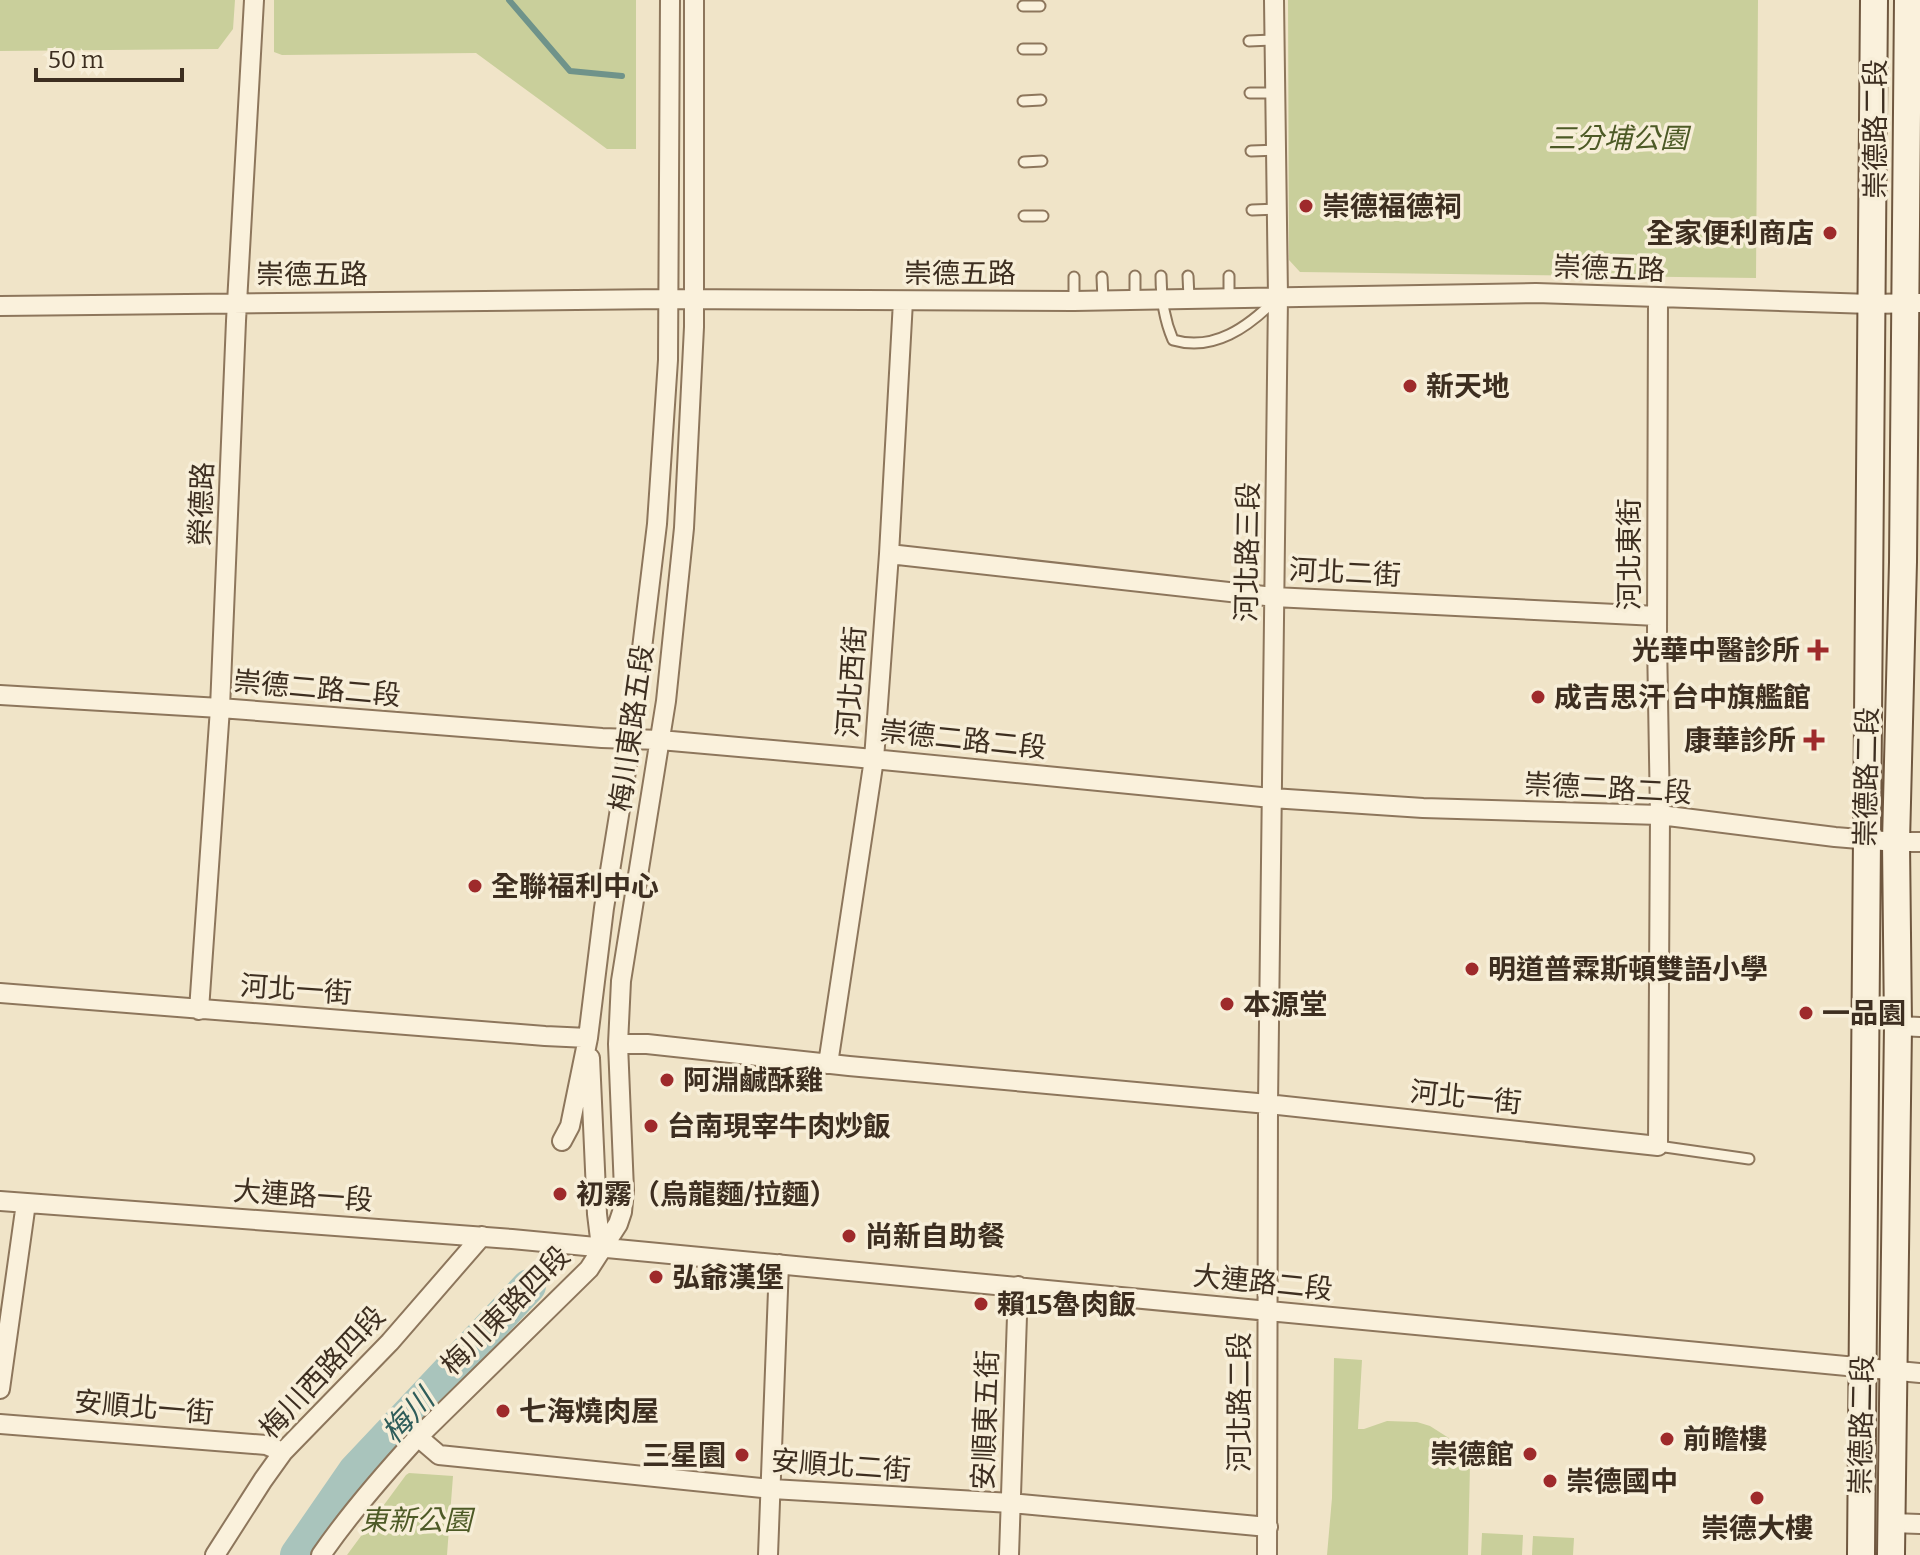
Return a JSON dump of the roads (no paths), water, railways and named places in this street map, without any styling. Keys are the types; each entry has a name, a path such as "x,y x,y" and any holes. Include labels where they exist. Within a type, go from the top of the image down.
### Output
{"main road":[{"name":"崇德路二段","path":"1861,1555 1874,0"},
{"name":"崇德路二段","path":"1891,1555 1907,1372 1913,303 1908,0"}],"street":[{"name":"梅川東路五段","path":"562,1141 570,1126 588,1038 657,524 668,360 670,0"},
{"name":"梅川東路五段","path":"601,1247 618,1224 622,1212 624,1190 618,1044 621,981 666,701 684,528 694,327 694,0"},
{"name":"河北路三段","path":"1268,1104 1278,297 1274,0"},
{"name":"榮德路","path":"199,1010 220,708 237,303 254,8"},
{"name":"崇德五路","path":"0,306 667,299 1074,301 1536,293 1913,303"},
{"name":"河北東街","path":"1658,298 1658,1146"},
{"name":"河北西街","path":"828,1064 874,759 903,301"},
{"name":"河北二街","path":"889,554 1274,597 1657,616"},
{"name":"崇德二路二段","path":"0,695 660,740 1272,798 1423,808 1660,815 1736,826 1908,842"},
{"name":"河北一街","path":"0,993 588,1038"},
{"name":"梅川東路五段","path":"588,1038 601,1247"},
{"name":"河北一街","path":"618,1044 647,1044 828,1064 1268,1104 1658,1146"},
{"name":"河北路二段","path":"1267,1555 1268,1104"},
{"name":"大連路一段","path":"0,1201 601,1247"},
{"path":"0,1389 26,1203"},
{"name":"梅川西路四段","path":"215,1555 283,1452 390,1342 482,1236"},
{"name":"大連路二段","path":"601,1247 1907,1372"},
{"name":"梅川東路四段","path":"321,1555 393,1464 589,1269 601,1247"},
{"path":"768,1555 779,1264"},
{"name":"安順東五街","path":"1009,1555 1018,1286"},
{"name":"安順北一街","path":"0,1424 266,1445 283,1452"},
{"name":"安順北二街","path":"418,1437 439,1455 671,1469 772,1489 1011,1503 1268,1527"},
{"path":"1892,1523 1920,1524"}],"lane":[{"path":"1023,6 1040,6"},
{"path":"1249,41 1274,40"},
{"path":"1023,49 1041,49"},
{"path":"1250,93 1275,93"},
{"path":"1023,101 1041,100"},
{"path":"1251,151 1276,150"},
{"path":"1024,162 1042,161"},
{"path":"1252,210 1277,209"},
{"path":"1024,216 1043,216"},
{"path":"1135,276 1135,299"},
{"path":"1161,276 1161,299 1173,340 1185,344 1218,341 1238,331 1257,318 1278,297"},
{"path":"1188,276 1189,298"},
{"path":"1229,276 1229,298"},
{"path":"1074,277 1074,301"},
{"path":"1102,277 1103,300"},
{"path":"1658,1146 1749,1159"}],"waterway":[{"path":"509,0 570,71 622,76"},
{"name":"梅川","path":"297,1555 355,1471 529,1286"}],"place":[{"name":"崇德福德祠","path":"1306,206"},
{"name":"全家便利商店","path":"1830,233"},
{"name":"新天地","path":"1410,386"},
{"name":"光華中醫診所","path":"1818,650"},
{"name":"成吉思汗 台中旗艦館","path":"1538,697"},
{"name":"康華診所","path":"1814,740"},
{"name":"全聯福利中心","path":"475,886"},
{"name":"明道普霖斯頓雙語小學","path":"1472,969"},
{"name":"本源堂","path":"1227,1004"},
{"name":"一品園","path":"1806,1013"},
{"name":"阿淵鹹酥雞","path":"667,1080"},
{"name":"台南現宰牛肉炒飯","path":"651,1126"},
{"name":"初霧（烏龍麵/拉麵）","path":"560,1194"},
{"name":"尚新自助餐","path":"849,1236"},
{"name":"弘爺漢堡","path":"656,1277"},
{"name":"賴15魯肉飯","path":"981,1304"},
{"name":"七海燒肉屋","path":"503,1411"},
{"name":"前瞻樓","path":"1667,1439"},
{"name":"崇德館","path":"1530,1454"},
{"name":"三星園","path":"742,1455"},
{"name":"崇德國中","path":"1550,1481"},
{"name":"崇德大樓","path":"1757,1498"}],"park label":[{"name":"三分埔公園","path":"1618,138"},
{"name":"東新公園","path":"416,1520"}]}
